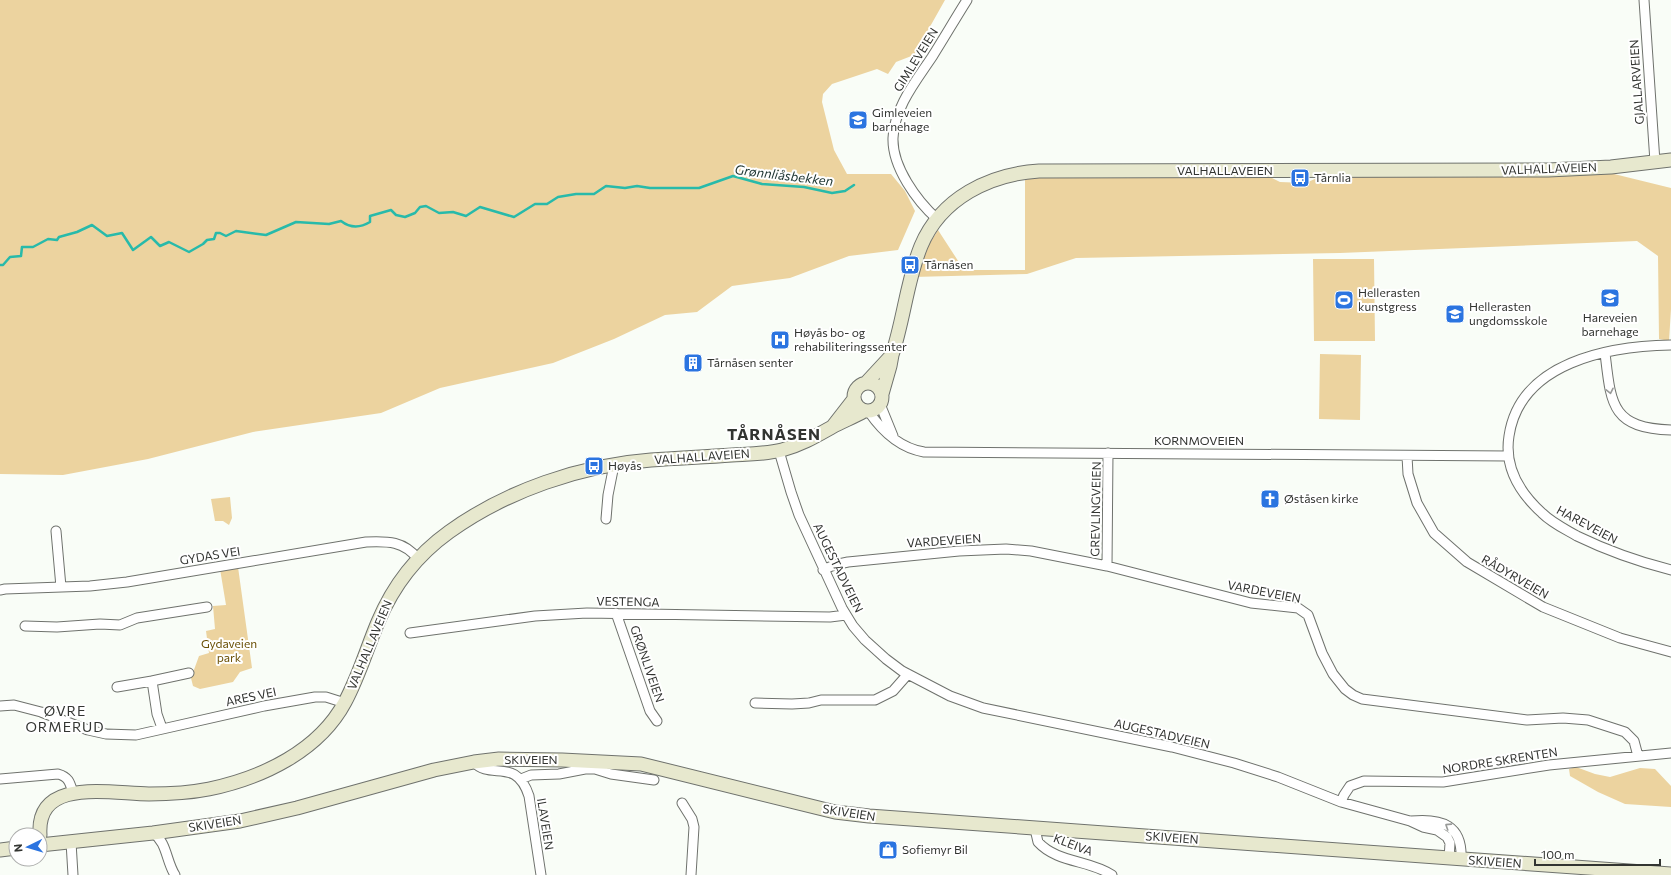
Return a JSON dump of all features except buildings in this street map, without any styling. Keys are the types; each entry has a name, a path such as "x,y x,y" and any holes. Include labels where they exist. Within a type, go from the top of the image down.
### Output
{"street":[{"name":"GIMLEVEIEN","path":"937,219 910,188 903,176 894,152 893,132 903,103 967,0"},
{"name":"GJALLARVEIEN","path":"1644,0 1655,162"},
{"name":"VALHALLAVEIEN","path":"881,399 917,258 926,236 937,219 955,202 975,188 1001,177 1025,172 1578,169 1671,160"},
{"name":"HAREVEIEN","path":"1671,345 1634,347 1605,353 1557,369 1534,385 1526,394 1513,417 1508,442 1508,456 1512,472 1529,501 1543,514 1559,526 1611,552 1671,570"},
{"path":"1605,353 1611,395 1615,406 1623,416 1642,427 1671,430"},
{"name":"VALHALLAVEIEN","path":"866,383 892,355"},
{"path":"881,399 875,410 866,411 858,408 854,399 855,390 866,383 876,385 881,399 894,438"},
{"name":"VALHALLAVEIEN","path":"833,426 854,399"},
{"name":"VALHALLAVEIEN","path":"40,827 40,819 48,805 61,796 73,793 89,792 149,794 180,793 210,789 243,780 276,766 305,748 325,729 345,703 382,613 399,583 418,559 430,547 460,524 502,502 557,480 586,471 614,465 641,461 757,454 780,451 802,443 833,426 866,411"},
{"name":"KORNMOVEIEN","path":"866,411 882,428 906,447 924,452 1508,456"},
{"name":"AUGESTADVEIEN","path":"780,451 793,499 823,570 846,616 865,640 886,659 908,674 950,696 983,708 1172,747 1256,769 1342,802 1410,821 1423,827 1438,830 1447,837 1455,859"},
{"name":"GREVLINGVEIEN","path":"1107,566 1108,453"},
{"name":"RÅDYRVEIEN","path":"1407,456 1408,474 1418,503 1434,533 1467,562 1543,607 1620,638 1671,652"},
{"path":"606,520 608,495 614,465"},
{"path":"56,531 61,587"},
{"name":"GYDAS VEI","path":"0,590 90,586 127,582 366,542 386,542 402,546 412,551 418,559"},
{"name":"VARDEVEIEN","path":"823,570 834,565 848,562 959,551 1006,549 1031,551 1107,566 1251,603 1298,608 1303,610 1308,615 1322,653 1333,674 1345,689 1362,699 1519,720 1563,718 1588,720 1625,732 1634,741 1638,756"},
{"path":"25,626 57,627 120,624 137,618 207,607"},
{"name":"VESTENGA","path":"410,633 535,616 616,613 830,617 846,616"},
{"name":"GRØNLIVEIEN","path":"616,613 650,711 657,721"},
{"path":"117,687 189,673"},
{"path":"755,703 792,704 809,703 821,700 875,700 893,692 908,674"},
{"path":"152,681 157,714 162,728"},
{"name":"ARES VEI","path":"0,706 14,705 41,712 88,730 106,734 136,735 264,706 315,697 326,697 345,703"},
{"name":"NORDRE SKRENTEN","path":"1342,802 1344,795 1350,786 1364,781 1444,782 1549,765 1671,753"},
{"name":"SKIVEIEN","path":"48,841 71,842 205,826 268,815 434,770 474,762 530,759 641,764 835,812 893,819 1671,874"},
{"path":"474,762 478,767 512,774 521,779 531,775 559,774 585,769 595,769 612,774 654,780"},
{"path":"0,779 58,774 69,780 73,793"},
{"name":"ILAVEIEN","path":"521,779 529,796 541,875"},
{"path":"682,802 692,819 694,827 691,875"},
{"name":"KLEIVA","path":"1035,829 1038,842 1049,850 1069,859 1103,870 1112,875"},
{"path":"153,833 159,837 170,867 175,875"},
{"path":"71,842 73,875"}],"green space":[{"path":"0,0 945,0 914,55 896,62 888,74 877,69 832,84 823,94 822,102 834,150 847,174 891,174 905,191 915,211 898,250 849,256 790,278 732,286 697,312 665,315 614,339 553,363 440,388 381,413 253,432 148,459 63,475 0,474"},
{"path":"1610,173 1671,188 1671,309 1669,341 1659,339 1658,256 1637,241 1340,253 1076,258 1027,274 913,277 923,254 938,230 964,270 1025,270 1025,178 1270,177 1280,182 1306,183 1319,177"},
{"name":"Hellerasten kunstgress","path":"1313,259 1374,259 1375,341 1314,341"},
{"path":"1320,354 1361,355 1360,420 1319,419"},
{"path":"230,497 232,518 229,525 223,521 215,521 211,499"},
{"name":"Gydaveien park","path":"238,567 252,668 240,672 233,682 200,689 193,686 191,678 199,656 209,653 206,631 215,629 213,606 226,605 220,569"},
{"path":"1576,767 1595,774 1610,777 1640,768 1655,769 1671,786 1671,807 1625,804 1598,792 1570,776 1569,769"}],"waterway":[{"name":"Grønnliåsbekken","path":"0,265 3,265 10,257 21,256 22,247 33,247 48,239 57,240 59,237 77,232 92,225 107,236 122,233 133,250 151,237 160,246 169,242 189,252 207,240 214,239 216,233 226,236 236,231 266,235 296,222 329,224 341,221 351,226 359,226 370,222 370,216 391,210 396,215 405,217 415,213 420,207 426,206 439,213 453,212 466,216 480,207 514,217 535,204 547,204 558,197 576,194 594,194 606,186 625,188 637,186 650,188 699,188 733,176 762,184 804,187 832,193 845,191 854,185"}],"place":[{"name":"Gimleveien barnehage","path":"858,120"},
{"name":"Tårnlia","path":"1300,178"},
{"name":"Tårnåsen","path":"910,265"},
{"name":"Hareveien barnehage","path":"1610,298"},
{"name":"Hellerasten kunstgress","path":"1344,300"},
{"name":"Hellerasten ungdomsskole","path":"1455,314"},
{"name":"Høyås bo- og rehabiliteringssenter","path":"780,340"},
{"name":"Tårnåsen senter","path":"693,363"},
{"name":"Høyås","path":"594,466"},
{"name":"Øståsen kirke","path":"1270,499"},
{"name":"Sofiemyr Bil","path":"888,850"}],"district":[{"name":"TÅRNÅSEN","path":"774,434"},
{"name":"ØVRE ORMERUD","path":"65,720"}]}
